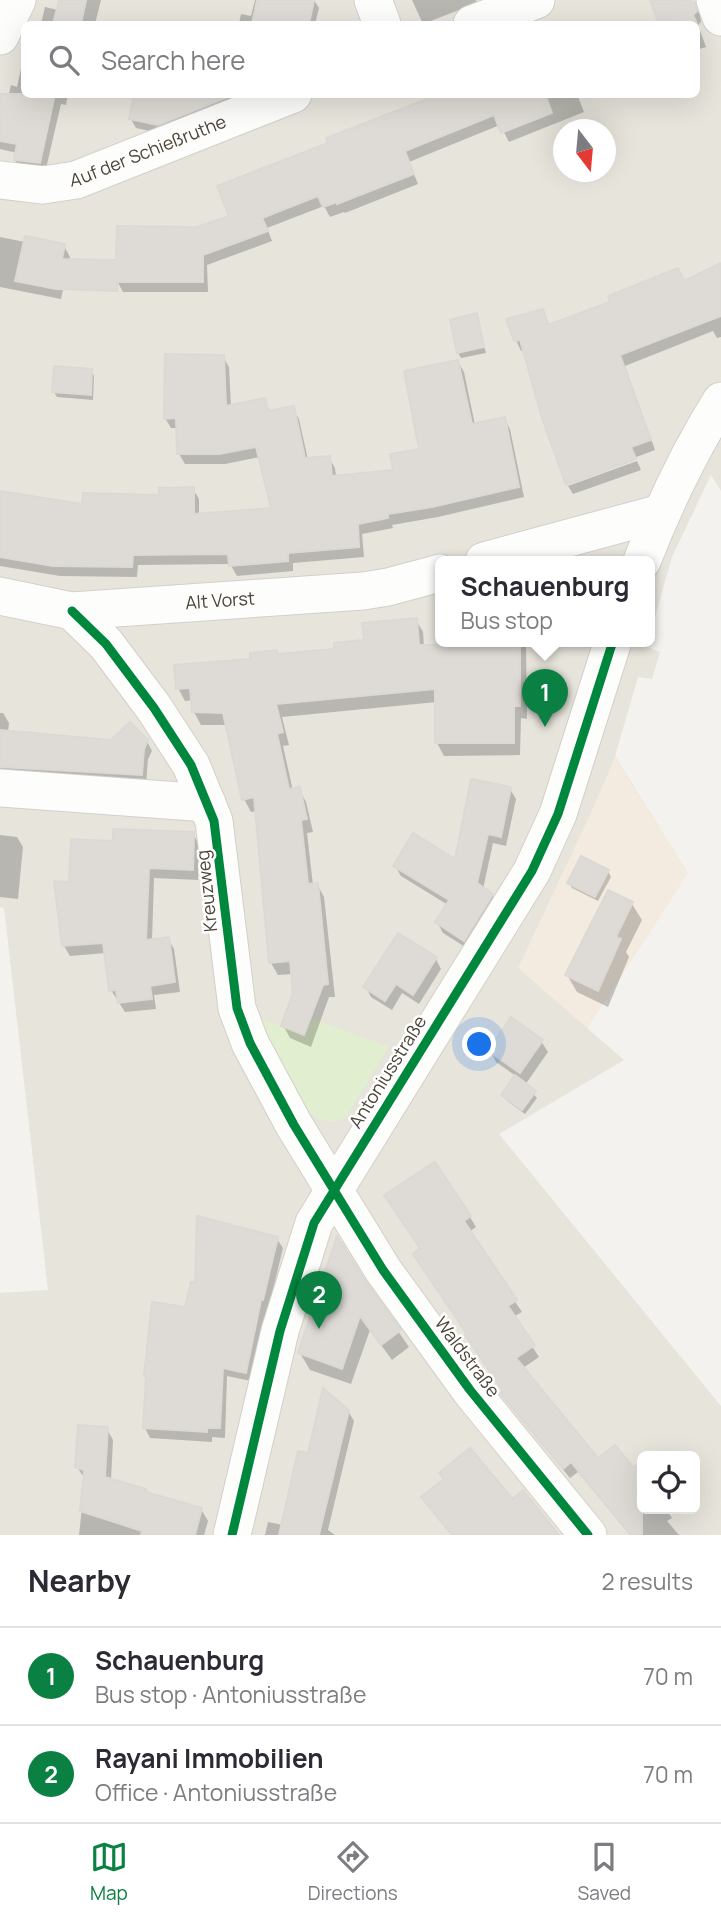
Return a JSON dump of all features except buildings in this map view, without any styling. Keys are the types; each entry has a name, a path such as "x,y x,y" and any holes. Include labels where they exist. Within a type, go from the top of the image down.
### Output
{"street":[{"path":"0,36 17,0"},
{"path":"373,0 381,21"},
{"path":"480,21 536,0"},
{"path":"715,0 721,17"},
{"name":"Auf der Schießruthe","path":"0,180 43,185 76,180 283,98"},
{"path":"644,556 661,513 700,434 721,401"},
{"path":"502,556 661,513"},
{"name":"Alt Vorst","path":"0,596 72,611 363,591 435,574"},
{"name":"Kreuzweg","path":"72,611 106,644 154,708 191,765 215,830 237,1009 242,1026 283,1105 333,1188"},
{"name":"Antoniusstraße","path":"232,1535 279,1331 314,1223 333,1188 532,872 558,814 612,647"},
{"path":"0,788 207,803"},
{"name":"Waldstraße","path":"333,1188 383,1270 470,1390 588,1535"}],"shaded area":[{"path":"0,0 721,0 721,491 711,475 672,557 655,616 655,556 435,556 435,647 647,647 660,652 652,679 638,677 615,756 688,873 587,1028 624,1060 499,1134 721,1406 721,1535 0,1535 0,1293 48,1290 4,908 0,907"},
{"path":"615,757 688,873 587,1028 518,968"}],"green space":[{"path":"260,1018 304,1035 310,1018 389,1047 346,1117 330,1121 315,1116 302,1105 290,1088 271,1050"}],"cycle path":[{"path":"72,611 106,644 154,708 191,765 214,821 237,1008 250,1043 294,1125 383,1270 470,1390 588,1535"},
{"path":"232,1535 280,1331 314,1223 532,871 558,814 611,647"}],"place":[{"name":"Schauenburg","path":"545,727"},
{"name":"Rayani Immobilien","path":"319,1329"}]}
